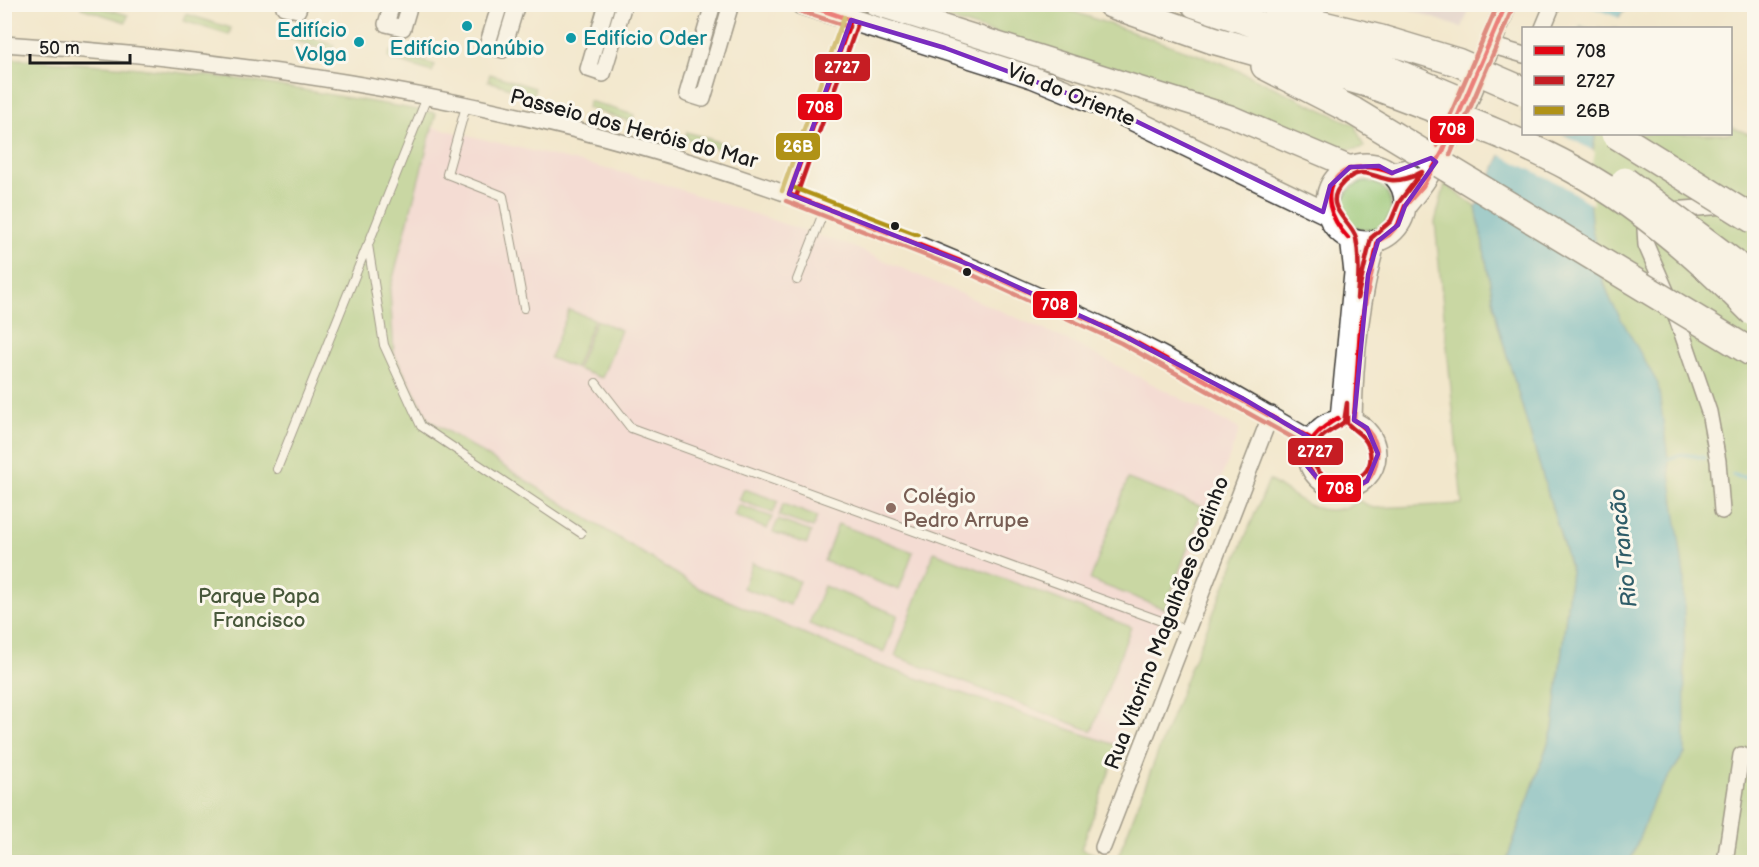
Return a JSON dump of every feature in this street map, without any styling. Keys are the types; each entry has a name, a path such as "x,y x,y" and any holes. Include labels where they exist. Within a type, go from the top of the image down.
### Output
{"highway":[{"path":"1111,4 1214,40 1353,111 1755,354"},
{"path":"1196,4 1374,62 1518,142 1574,170 1624,202 1672,238 1722,280 1755,313"},
{"path":"1245,4 1522,127"},
{"path":"1214,40 1374,62 1457,62 1522,90"},
{"path":"1537,135 1632,185 1734,263 1755,285"},
{"path":"1617,135 1656,157 1755,220"}],"street":[{"path":"285,4 284,7 298,10 300,4"},
{"path":"392,4 386,24 403,28 410,4"},
{"path":"500,4 487,46 502,50 517,4"},
{"path":"607,4 588,69 603,74 624,4"},
{"path":"713,4 687,94 703,99 731,4"},
{"name":"Via do Oriente","path":"802,4 1032,77 1115,111 1328,214"},
{"path":"835,4 851,20"},
{"name":"Via do Oriente","path":"874,4 1230,116 1350,167"},
{"path":"1405,206 1400,183 1392,173 1372,165 1350,167 1338,175 1330,186 1327,200 1328,214 1335,228 1348,238 1362,242 1378,241 1389,235 1398,225 1405,206 1423,186 1443,151 1506,4"},
{"path":"1543,27 1553,4"},
{"path":"851,20 894,11"},
{"path":"789,194 851,20"},
{"name":"Passeio dos Heróis do Mar","path":"4,44 159,56 366,85 620,142 789,194 958,260 1124,336 1270,414 1310,438"},
{"path":"1490,45 1522,54"},
{"path":"1392,173 1413,169 1443,151"},
{"path":"1722,511 1718,461 1709,412 1673,307 1646,245 1645,229 1649,220 1658,212 1712,205 1755,207"},
{"path":"1338,418 1352,273 1348,238"},
{"path":"1354,420 1355,385 1368,275 1378,241"},
{"name":"Rua Vitorino Magalhães Godinho","path":"1103,847 1270,414"},
{"path":"1338,418 1354,420 1366,428 1375,440 1378,454 1375,469 1367,481 1354,488 1339,490 1325,487 1314,478 1307,465 1306,451 1310,438 1321,425 1338,418"},
{"path":"1725,862 1741,755 1755,760"}],"lane":[{"path":"277,469 427,97"},
{"path":"466,106 447,174 503,196 524,308"},
{"path":"798,280 825,208"},
{"path":"368,245 384,345 421,426 581,533"},
{"path":"596,383 631,428 1186,630"}],"highlighted area":[{"path":"851,20 945,48 1115,111 1323,212 1330,186 1350,167 1379,166 1392,173 1431,158 1436,162 1405,206 1398,225 1378,241 1368,275 1354,420 1367,428 1378,454 1367,481 1354,488 1325,487 1307,466 1310,438 1242,398 1124,336 970,265 789,194"}],"shaded area":[{"path":"1397,5 1471,5 1462,28"},
{"name":"Colégio Pedro Arrupe","path":"433,127 648,179 851,246 1063,338 1240,429 1119,746 872,663 699,588 429,420 394,354 390,290"}],"green space":[{"path":"82,5 93,5 128,15 126,22 81,8"},
{"path":"903,5 1054,5 1222,63 1355,125 1364,147 1341,149 1314,142 1175,90"},
{"path":"186,14 231,28 229,35 184,21"},
{"path":"289,31 334,45 331,52 287,38"},
{"path":"390,51 435,65 432,72 388,58"},
{"name":"Parque Papa Francisco","path":"5,58 130,67 246,80 436,113 390,290 394,354 429,420 699,588 872,663 1119,746 1081,849 1116,862 5,862"},
{"path":"490,74 535,88 533,95 488,81"},
{"path":"589,101 634,115 632,122 587,108"},
{"path":"1732,127 1754,136 1754,862 1630,862 1654,799 1685,753 1611,301 1593,239 1590,198 1592,156 1596,135 1732,135"},
{"path":"687,132 732,146 730,153 685,138"},
{"path":"1362,182 1372,182 1384,189 1391,201 1391,211 1384,223 1372,230 1362,230 1347,219 1343,211 1343,201 1354,186"},
{"path":"1445,184 1476,207 1498,325 1571,571 1553,729 1506,862 1116,862 1189,671 1269,480 1302,501 1323,509 1334,510 1360,501 1373,508 1462,504 1435,222"},
{"path":"569,310 594,319 575,368 550,358"},
{"path":"596,320 621,330 602,378 577,369"},
{"path":"1128,479 1203,507 1165,609 1090,580"},
{"path":"744,489 778,501 773,513 739,500"},
{"path":"783,504 817,517 813,528 779,516"},
{"path":"738,505 772,517 767,529 734,516"},
{"path":"778,520 811,532 807,544 773,532"},
{"path":"838,524 913,552 899,590 824,561"},
{"path":"934,552 1131,627 1092,731 895,656"},
{"path":"752,563 799,581 790,605 743,588"},
{"path":"824,586 898,615 884,652 809,624"}],"water":[{"path":"1592,5 1629,5 1619,17 1617,27 1581,27"},
{"name":"Rio Trancão","path":"1522,111 1522,135 1596,135 1588,172 1591,224 1602,278 1611,301 1658,384 1684,575 1685,753 1654,799 1630,862 1506,862 1553,729 1571,571 1498,325 1476,207"}],"pier":[{"path":"1587,6 1622,19 1620,27 1579,25"},
{"path":"1519,111 1522,112 1522,135 1564,135 1595,152 1591,172 1593,205 1562,185 1499,154"}],"waterway":[{"path":"1665,461 1684,455 1704,458"},
{"path":"1733,475 1754,480"}],"transit line":[{"name":"708","path":"804,4 851,20"},
{"name":"2727","path":"1437,146 1498,4"},
{"name":"708","path":"1378,241 1389,235 1398,225 1405,206 1423,186 1443,151 1506,4"},
{"name":"2727","path":"1450,155 1513,7"},
{"name":"2727","path":"800,11 849,27"},
{"name":"26B","path":"782,191 844,17"},
{"name":"708","path":"789,194 851,20"},
{"name":"2727","path":"796,197 858,23"},
{"name":"708","path":"1348,238 1336,222 1330,206 1330,192 1334,181 1343,172 1356,168 1372,168 1392,173"},
{"name":"2727","path":"1422,172 1399,202 1391,221 1371,238 1357,299 1359,269 1356,238 1336,206 1337,191 1344,182 1356,174 1362,173 1395,180 1415,176 1422,172"},
{"name":"26B","path":"792,187 918,235"},
{"name":"708","path":"789,194 958,260 1124,336 1310,438"},
{"name":"2727","path":"786,201 955,267 1121,343 1306,445"},
{"name":"708","path":"1354,420 1360,329 1378,241"},
{"name":"2727","path":"1347,403 1347,423 1367,443 1370,463 1364,473 1354,479 1341,481 1329,478 1319,471 1314,461 1318,442 1344,422 1347,403"},
{"name":"708","path":"1338,418 1314,437 1306,455 1310,471 1322,482 1339,488 1356,487 1370,477 1377,457 1376,445 1372,436 1354,420"}],"place":[{"name":"Edifício Danúbio","path":"467,26"},
{"name":"Edifício Oder","path":"571,38"},
{"name":"Edifício Volga","path":"359,42"},
{"name":"Colégio Pedro Arrupe","path":"891,508"}]}
